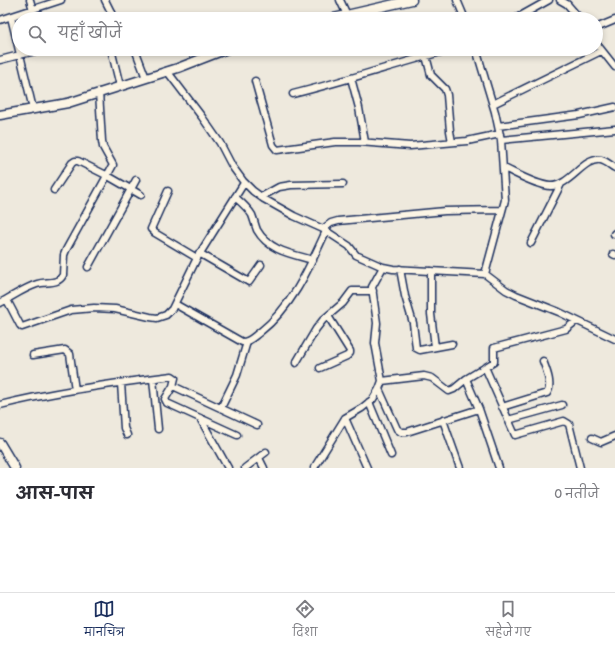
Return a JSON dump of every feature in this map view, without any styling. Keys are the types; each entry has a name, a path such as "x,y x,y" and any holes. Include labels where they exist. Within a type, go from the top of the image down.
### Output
{"street":[{"path":"30,0 32,10"},
{"path":"26,12 61,0"},
{"path":"105,0 111,12"},
{"path":"340,0 346,12"},
{"path":"360,12 412,0"},
{"path":"457,0 461,12"},
{"path":"528,12 549,0"},
{"path":"560,0 567,4 574,12"},
{"path":"0,20 11,17 12,21"},
{"path":"603,25 615,20"},
{"path":"603,53 615,67"},
{"path":"0,60 16,56"},
{"path":"20,56 33,109"},
{"path":"113,56 120,86"},
{"path":"138,56 146,78"},
{"path":"0,115 68,103 208,56"},
{"path":"293,94 426,56 431,75 445,89 447,95 452,142"},
{"path":"478,56 493,104 501,137 504,168 505,200 485,274"},
{"path":"493,104 591,56"},
{"path":"167,71 220,143 232,166 244,183 261,197 294,216 324,230 349,246 356,255 383,267 485,274 506,290 615,339"},
{"path":"351,78 359,108 365,142"},
{"path":"254,81 273,145 276,150 335,142 365,142 410,146 501,137 615,129"},
{"path":"0,303 38,284 58,282 62,278 64,255 66,250 113,165 103,147 99,92"},
{"path":"498,126 579,116 615,107"},
{"path":"531,243 561,184 590,162 597,160 604,161 615,168"},
{"path":"54,190 75,161 78,161 141,195"},
{"path":"504,168 541,184 551,186 561,184"},
{"path":"88,267 136,180"},
{"path":"7,300 22,327 64,312 94,308 115,309 157,318 166,315 172,309 198,255 244,183"},
{"path":"261,197 279,187 290,185 344,184"},
{"path":"168,192 151,229 155,234 249,282 261,265"},
{"path":"235,197 245,205 251,214 257,229 273,247 280,251 313,260"},
{"path":"220,408 237,375 247,342 280,314 291,299 313,260 324,230 331,223 338,221 445,211 502,210"},
{"path":"317,467 345,418 370,402 377,394 382,381 375,343 377,323 373,284 383,267"},
{"path":"400,269 416,348 420,350 452,344"},
{"path":"431,271 431,314 435,347"},
{"path":"296,363 316,328 343,303 352,291 373,291"},
{"path":"174,304 242,342 247,342"},
{"path":"320,368 347,356 350,353 328,316"},
{"path":"382,381 424,376 432,378 449,391 454,389 466,378 495,362 494,348 566,329 576,321"},
{"path":"33,355 65,350 68,351 70,354 75,390"},
{"path":"502,407 547,393 550,385 544,360"},
{"path":"485,367 514,434 517,436 564,421 567,422 569,424 580,468"},
{"path":"0,405 29,397 172,376 175,378 173,386 165,398 167,403 237,435"},
{"path":"466,378 479,409 498,468"},
{"path":"153,379 158,429"},
{"path":"121,383 124,428 127,435"},
{"path":"173,386 257,425"},
{"path":"379,389 397,429 401,432 407,432 479,409"},
{"path":"370,402 391,455"},
{"path":"508,420 562,405"},
{"path":"200,418 228,468"},
{"path":"345,418 367,468"},
{"path":"443,420 460,468"},
{"path":"592,438 601,442 615,436"},
{"path":"0,443 15,468"},
{"path":"245,468 266,452"},
{"path":"258,458 264,468"}]}
